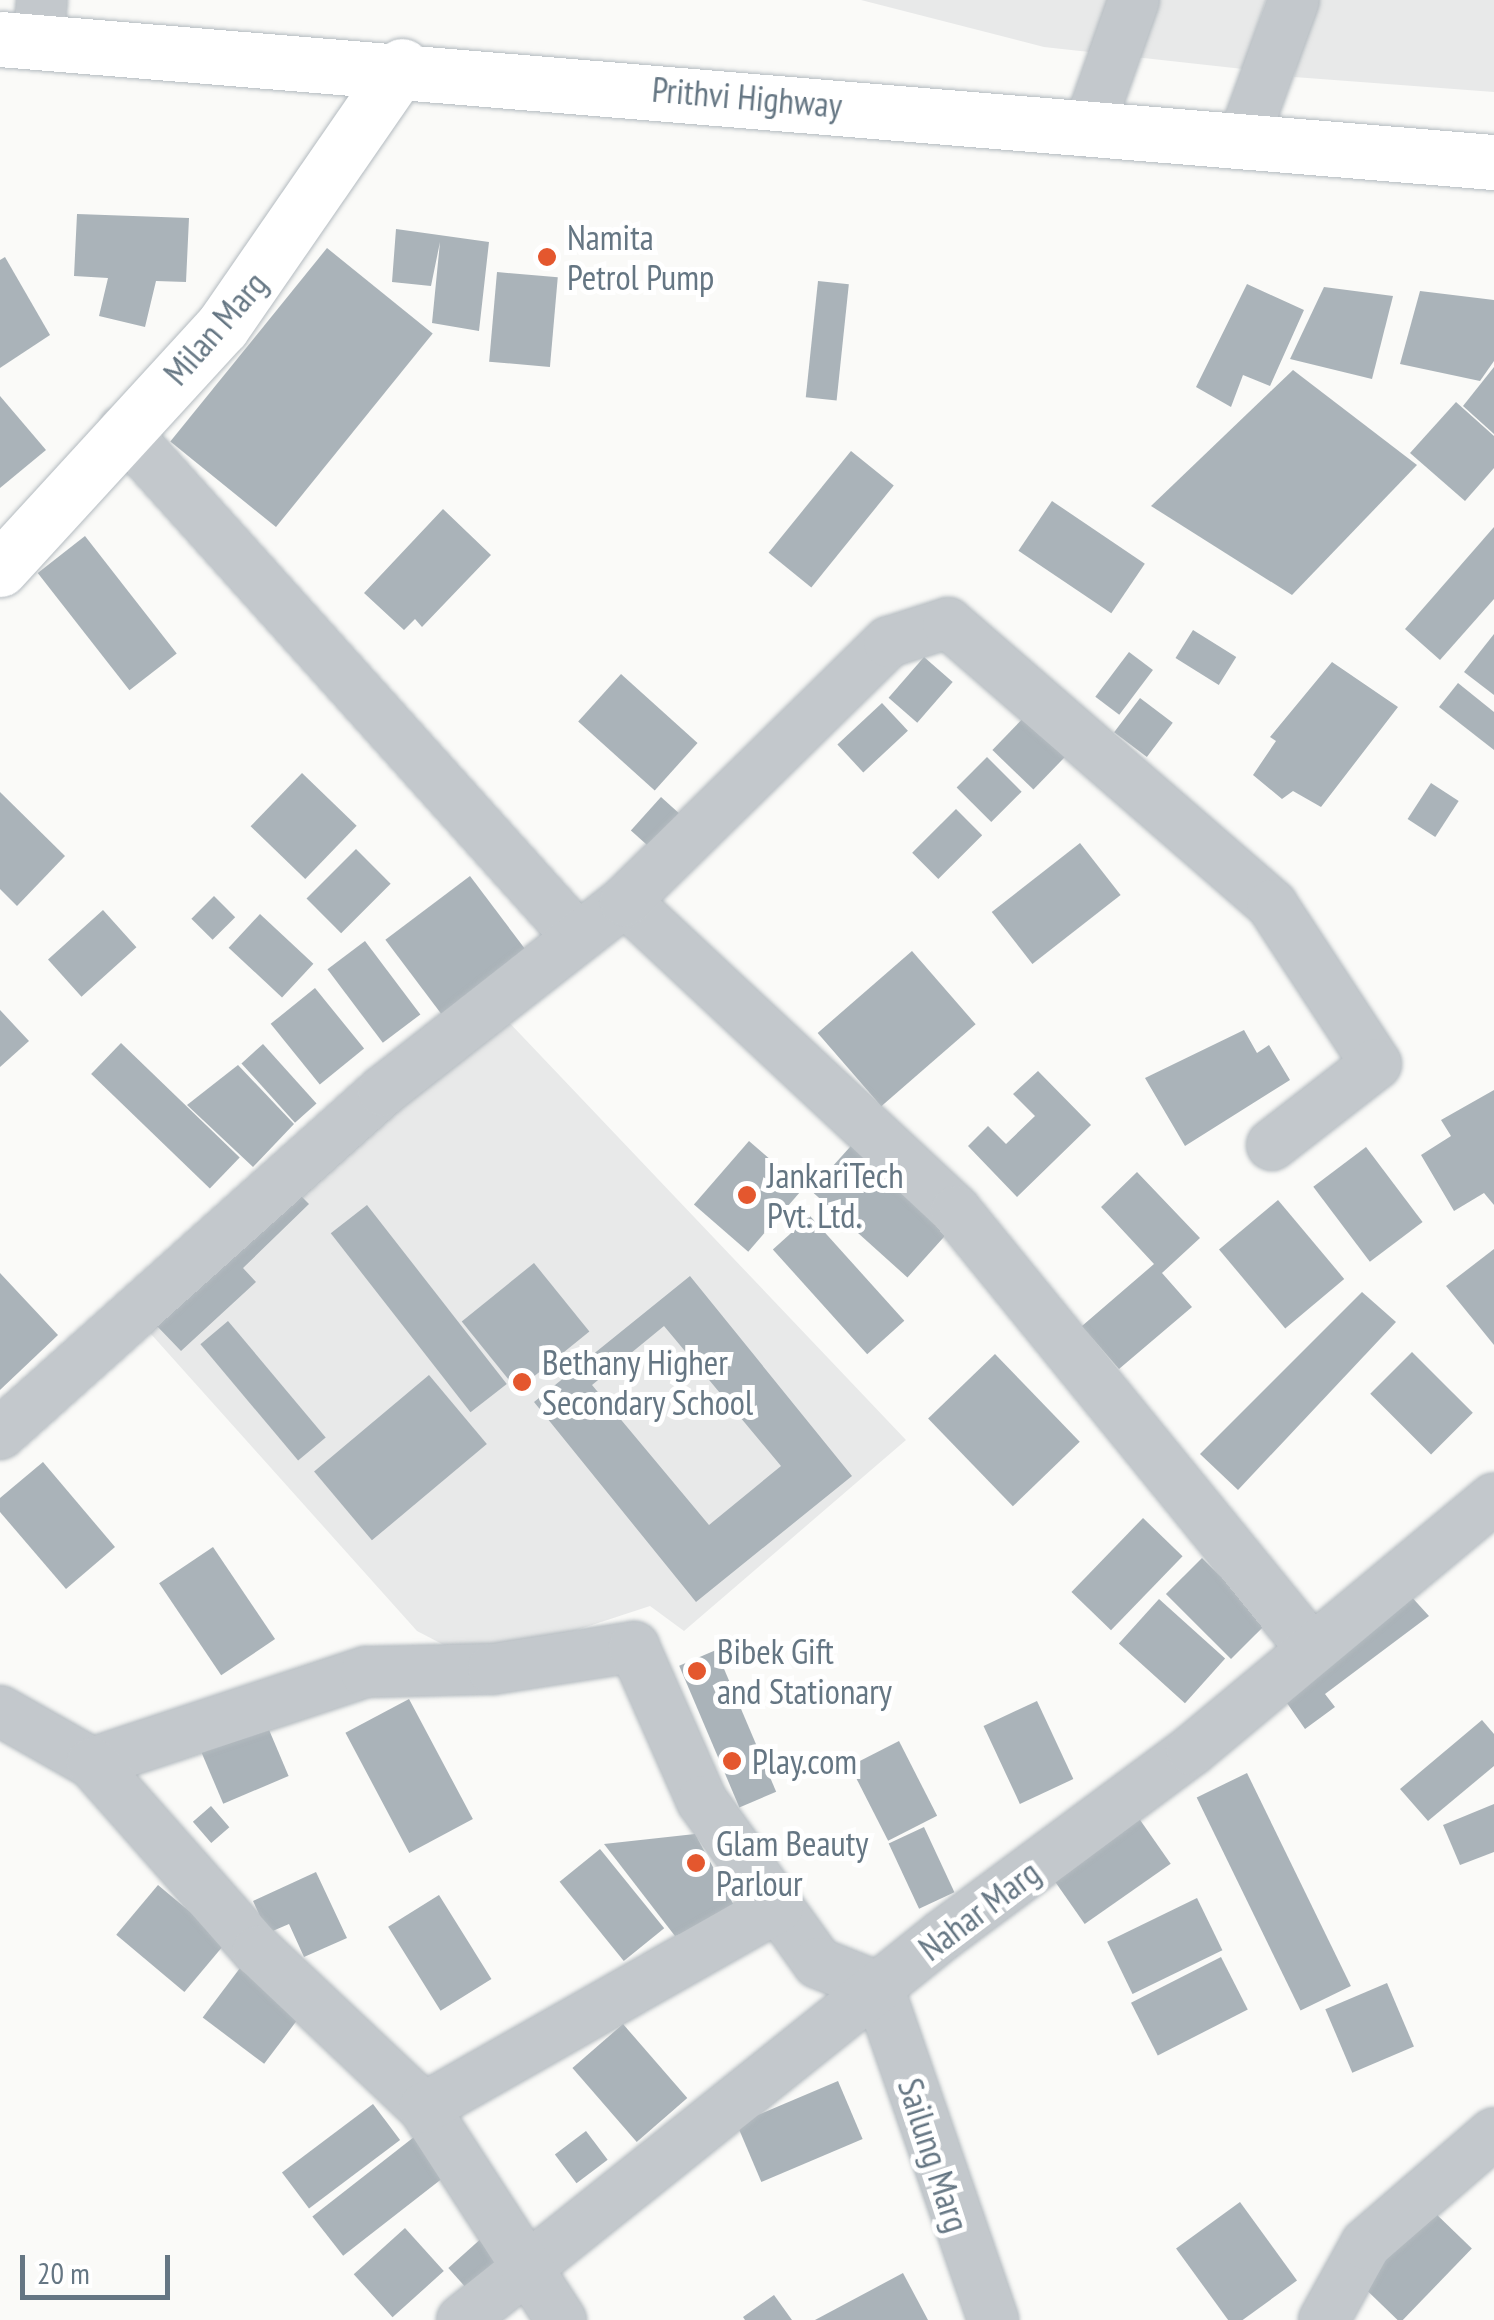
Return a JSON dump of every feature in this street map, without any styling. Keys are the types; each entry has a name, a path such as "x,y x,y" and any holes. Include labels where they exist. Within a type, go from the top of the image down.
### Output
{"main road":[{"name":"Prithvi Highway","path":"26,27 1087,132 1494,162"},
{"name":"Milan Marg","path":"0,568 222,327 402,66"}],"street":[{"path":"1087,132 1134,0"},
{"path":"1242,142 1294,0"},
{"path":"124,430 575,934"},
{"path":"0,1434 382,1091 575,934 625,901 889,642 948,623 1272,905 1376,1064 1272,1146"},
{"path":"625,901 956,1211 1311,1648"},
{"name":"Nahar Marg","path":"462,2320 543,2293 884,2001 1494,1498"},
{"path":"92,1763 366,1672 493,1669 634,1647 702,1800 818,1962 884,2001"},
{"path":"0,1711 92,1763 258,1951 424,2108 543,2293"},
{"path":"424,2108 778,1906"},
{"name":"Sailung Marg","path":"884,2001 993,2320"},
{"path":"1324,2320 1366,2244 1494,2132"}],"shaded area":[{"path":"861,0 1266,0 1243,69 1044,47"},
{"path":"1311,0 1494,0 1494,92 1294,77"},
{"name":"Bethany Higher Secondary School","path":"504,1017 906,1440 684,1631 650,1606 528,1646 465,1656 417,1631 142,1324"}],"building":[{"path":"77,214 189,218 186,282 156,281 145,327 99,316 108,278 74,276"},
{"path":"396,229 489,242 479,331 432,323 440,242 431,286 392,282"},
{"path":"327,248 433,334 276,527 170,442"},
{"path":"5,257 50,335 0,368 0,260"},
{"path":"497,272 558,277 550,367 489,362"},
{"path":"818,281 849,284 837,401 806,397"},
{"path":"1247,284 1304,310 1270,386 1243,375 1231,407 1196,387"},
{"path":"1324,287 1393,296 1372,379 1290,359"},
{"path":"1420,291 1494,300 1494,361 1480,381 1400,364"},
{"path":"1494,367 1494,434 1463,406"},
{"path":"1293,370 1417,465 1292,595 1151,506"},
{"path":"0,396 46,450 0,488"},
{"path":"1456,402 1494,436 1494,468 1465,501 1410,453"},
{"path":"851,451 894,486 811,587 769,553"},
{"path":"1052,501 1145,564 1111,613 1018,551"},
{"path":"443,509 491,555 422,627 415,619 404,630 364,593"},
{"path":"1494,527 1494,599 1440,660 1405,629"},
{"path":"85,536 177,653 129,690 38,573"},
{"path":"1193,630 1236,657 1219,685 1176,658"},
{"path":"1494,634 1494,695 1464,672"},
{"path":"1129,652 1153,670 1119,715 1095,697"},
{"path":"924,657 953,682 917,723 889,698"},
{"path":"1332,662 1398,707 1321,807 1293,791 1282,799 1253,775 1276,741 1270,737"},
{"path":"621,674 698,743 655,790 578,722"},
{"path":"1458,683 1494,712 1494,750 1439,707"},
{"path":"1140,698 1173,723 1147,757 1114,732"},
{"path":"882,703 908,731 863,772 837,745"},
{"path":"1032,709 1073,749 1033,790 992,750"},
{"path":"987,757 1022,792 991,822 957,787"},
{"path":"302,773 357,826 305,879 251,826"},
{"path":"1431,783 1459,801 1435,837 1408,819"},
{"path":"0,792 65,856 17,906 0,889"},
{"path":"661,797 689,822 659,856 631,830"},
{"path":"956,809 982,835 938,879 912,853"},
{"path":"1080,843 1121,895 1032,964 992,912"},
{"path":"356,849 391,884 341,933 307,898"},
{"path":"470,876 526,950 441,1014 385,940"},
{"path":"214,896 235,917 213,940 191,919"},
{"path":"103,910 136,947 81,997 48,960"},
{"path":"260,914 313,964 282,997 229,948"},
{"path":"365,941 420,1014 383,1043 327,969"},
{"path":"912,951 976,1024 881,1106 818,1033"},
{"path":"315,988 364,1049 320,1084 271,1024"},
{"path":"0,1010 29,1041 0,1067"},
{"path":"1244,1030 1257,1053 1269,1045 1290,1080 1185,1146 1145,1078"},
{"path":"121,1043 240,1158 210,1189 91,1074"},
{"path":"263,1044 317,1103 295,1123 241,1063"},
{"path":"238,1065 294,1124 253,1167 187,1105"},
{"path":"1038,1071 1091,1125 1017,1197 968,1146 988,1126 1006,1144 1035,1116 1013,1094"},
{"path":"1494,1090 1494,1205 1484,1193 1454,1211 1421,1155 1451,1136 1441,1120"},
{"path":"859,1137 956,1224 907,1277 811,1191"},
{"path":"749,1141 803,1188 748,1252 694,1204"},
{"path":"1366,1147 1423,1222 1370,1262 1313,1187"},
{"path":"1137,1172 1200,1238 1162,1273 1192,1307 1119,1369 1082,1326 1154,1264 1101,1207"},
{"path":"289,1184 309,1204 243,1268 256,1282 181,1351 156,1325"},
{"path":"1278,1200 1344,1279 1285,1328 1219,1249"},
{"path":"367,1205 507,1384 471,1412 331,1233"},
{"path":"810,1216 904,1321 867,1354 773,1249"},
{"path":"1494,1249 1494,1345 1446,1286"},
{"path":"534,1263 589,1331 517,1390 462,1322"},
{"path":"0,1273 58,1335 0,1390"},
{"path":"690,1276 852,1476 696,1602 534,1402","holes":["664,1326 781,1466 709,1525 592,1385"]},
{"path":"1362,1292 1396,1322 1238,1490 1200,1454"},
{"path":"228,1321 326,1437 298,1461 200,1344"},
{"path":"1412,1352 1473,1413 1431,1455 1370,1394"},
{"path":"995,1354 1080,1442 1013,1506 928,1419"},
{"path":"429,1375 487,1444 372,1540 314,1471"},
{"path":"43,1462 115,1547 66,1589 0,1512 0,1498"},
{"path":"1143,1518 1183,1556 1111,1630 1071,1592"},
{"path":"213,1547 275,1639 221,1675 159,1583"},
{"path":"1202,1558 1267,1623 1231,1659 1166,1594"},
{"path":"1408,1593 1429,1616 1325,1694 1335,1707 1305,1729 1280,1693"},
{"path":"1159,1599 1225,1659 1185,1703 1119,1644"},
{"path":"716,1650 776,1792 739,1807 679,1666"},
{"path":"409,1699 473,1819 409,1853 345,1733"},
{"path":"1037,1701 1073,1779 1020,1804 984,1726"},
{"path":"264,1718 289,1776 223,1804 199,1746"},
{"path":"1482,1720 1494,1734 1494,1766 1428,1821 1400,1789"},
{"path":"899,1741 937,1816 888,1841 850,1766"},
{"path":"1247,1773 1351,1986 1301,2011 1197,1798"},
{"path":"1494,1804 1494,1852 1460,1865 1443,1825"},
{"path":"211,1806 229,1827 211,1843 193,1822"},
{"path":"1138,1817 1171,1864 1085,1924 1052,1877"},
{"path":"924,1827 954,1892 919,1909 889,1843"},
{"path":"695,1834 737,1911 675,1936 604,1844"},
{"path":"600,1849 664,1928 624,1961 560,1882"},
{"path":"316,1872 347,1938 304,1957 289,1924 268,1933 253,1901"},
{"path":"158,1885 226,1942 184,1992 116,1935"},
{"path":"439,1895 491,1979 441,2011 388,1927"},
{"path":"1197,1898 1222,1950 1133,1994 1107,1942"},
{"path":"1221,1957 1248,2010 1158,2055 1131,2003"},
{"path":"243,1964 304,2010 264,2064 203,2018"},
{"path":"1387,1983 1414,2047 1352,2073 1325,2009"},
{"path":"623,2024 687,2098 637,2142 572,2068"},
{"path":"838,2081 863,2139 761,2182 737,2124"},
{"path":"373,2104 400,2140 309,2209 282,2173"},
{"path":"586,2131 608,2160 577,2183 555,2154"},
{"path":"414,2137 445,2176 343,2256 312,2216"},
{"path":"1240,2202 1297,2280 1243,2320 1228,2320 1176,2248"},
{"path":"1433,2211 1472,2249 1403,2320 1398,2320 1361,2285"},
{"path":"405,2228 444,2271 393,2317 354,2274"},
{"path":"484,2236 513,2268 477,2300 448,2268"},
{"path":"903,2273 928,2320 815,2320"},
{"path":"774,2295 792,2320 745,2320 743,2317"}],"place":[{"name":"Namita Petrol Pump","path":"547,257"},
{"name":"JankariTech Pvt. Ltd.","path":"747,1195"},
{"name":"Bethany Higher Secondary School","path":"522,1382"},
{"name":"Bibek Gift and Stationary","path":"697,1671"},
{"name":"Play.com","path":"732,1761"},
{"name":"Glam Beauty Parlour","path":"696,1863"}]}
